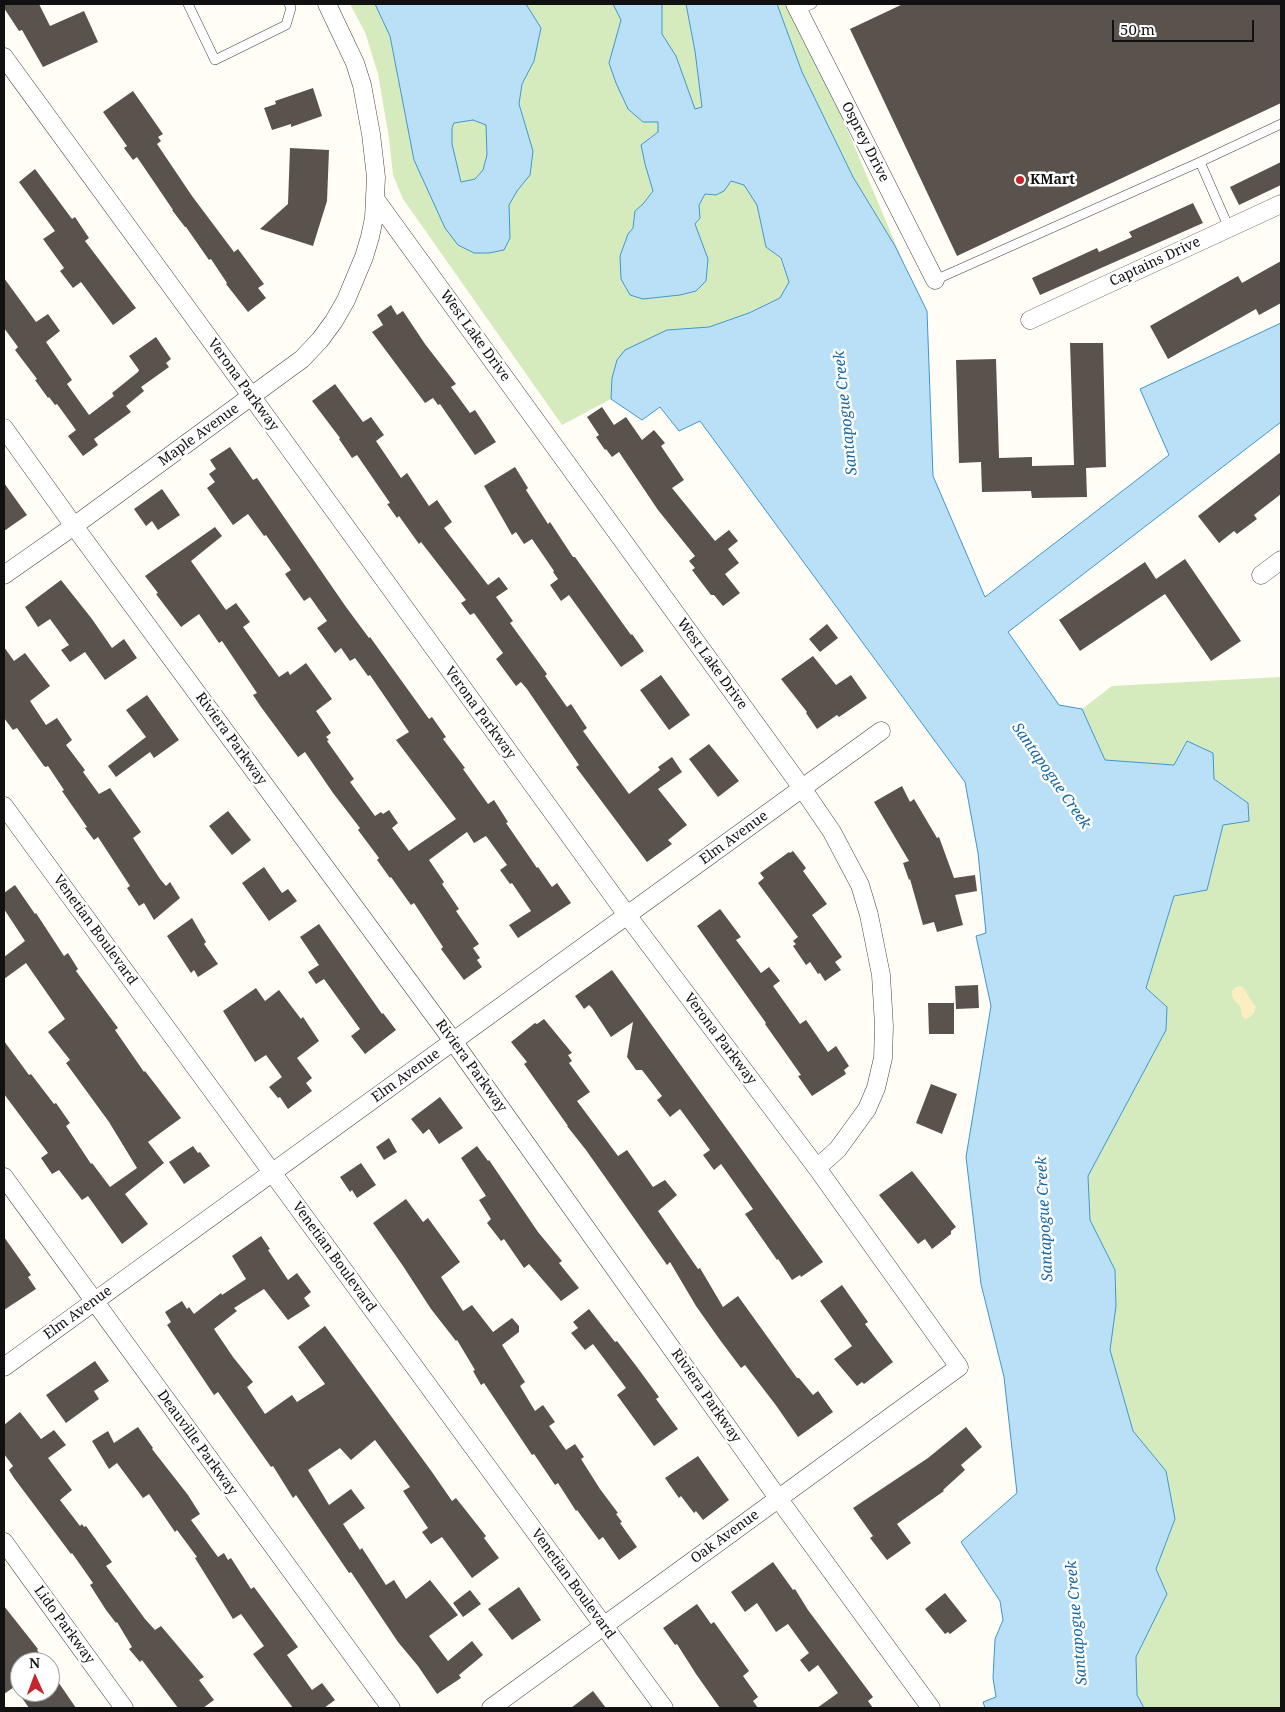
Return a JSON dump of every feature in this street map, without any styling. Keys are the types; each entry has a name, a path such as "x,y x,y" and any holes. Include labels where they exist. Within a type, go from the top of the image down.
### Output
{"street":[{"name":"Maple Avenue","path":"4,575 252,397 302,358 320,340 346,300 364,257 374,218 376,200 374,158 362,85 355,63 328,4"},
{"name":"Osprey Drive","path":"802,6 936,280"},
{"name":"Verona Parkway","path":"4,57 627,915 817,1168 959,1367"},
{"name":"West Lake Drive","path":"376,200 802,788 832,832 860,885 870,915 877,950 884,1010 883,1058 876,1088 867,1109 838,1149 817,1168"},
{"name":"Captains Drive","path":"1030,320 1281,204"},
{"name":"Riviera Parkway","path":"4,428 74,526 454,1041 778,1498 932,1708"},
{"path":"1261,576 1281,560"},
{"name":"Elm Avenue","path":"4,1368 881,731"},
{"name":"Venetian Boulevard","path":"4,806 664,1708"},
{"name":"Deauville Parkway","path":"4,1177 391,1708"},
{"name":"Oak Avenue","path":"491,1708 959,1367"},
{"name":"Lido Parkway","path":"4,1542 124,1708"}],"lane":[{"path":"188,4 215,60 286,25 291,8 289,4"},
{"path":"936,280 1281,124"},
{"path":"1200,162 1229,228"}],"green space":[{"path":"350,4 375,4 390,36 414,160 508,220 509,205 530,174 533,151 519,104 522,84 534,61 541,28 526,4 613,4 621,20 617,40 621,94 628,109 643,122 658,121 658,132 649,138 645,164 653,190 643,204 635,211 633,228 628,234 621,279 630,295 643,299 680,295 696,291 699,240 695,224 700,218 699,205 705,194 716,195 724,191 731,180 744,185 757,205 766,247 780,258 789,282 780,298 749,313 709,327 667,330 612,378 611,399 562,425 403,199 393,175 378,74 365,32"},
{"path":"662,4 686,4 695,51 702,107 695,110 676,56 662,34"},
{"path":"777,4 791,4 831,91 907,271 895,246 853,177 802,72"},
{"path":"473,120 486,124 487,155 483,170 475,179 460,182 452,144 452,128 454,123"},
{"path":"1281,677 1281,1708 1144,1708 1137,1695 1136,1657 1167,1594 1156,1569 1175,1519 1166,1471 1133,1431 1110,1350 1116,1306 1115,1270 1090,1220 1088,1176 1166,1030 1167,1007 1146,988 1174,896 1207,890 1223,825 1248,803 1214,779 1186,742 1174,765 1105,760 1082,709 1112,686"}],"sand":[{"path":"1242,986 1256,1007 1254,1013 1245,1019 1242,1016 1240,1006 1232,996 1232,991 1236,987"}],"water":[{"path":"375,4 526,4 541,28 534,61 522,84 519,104 533,151 530,175 509,205 510,238 504,250 474,253 458,245 445,228 414,160 390,36","holes":["473,120 486,125 487,155 483,170 475,179 461,182 452,144 452,128 454,123"]},
{"name":"Santapogue Creek","path":"613,4 662,4 662,34 676,56 695,109 702,107 695,51 686,4 777,4 802,72 853,177 895,246 927,311 933,476 985,597 1169,455 1140,389 1281,323 1281,422 1008,632 1059,705 1082,709 1105,760 1174,765 1187,741 1213,753 1214,779 1248,803 1249,821 1223,825 1207,890 1174,896 1146,988 1167,1007 1166,1030 1088,1176 1090,1220 1115,1270 1116,1306 1110,1350 1133,1431 1166,1471 1175,1519 1156,1569 1167,1594 1136,1657 1137,1695 1144,1708 985,1708 983,1702 996,1697 993,1678 995,1639 1003,1620 1000,1601 961,1542 1017,1493 1004,1377 981,1284 966,1157 991,1006 976,936 986,933 978,853 965,782 700,421 679,431 660,407 642,420 611,399 612,378 617,360 625,350 667,330 709,327 749,313 780,298 789,282 781,258 766,247 757,205 744,185 731,181 724,191 716,195 705,194 699,205 700,218 695,224 708,259 706,281 696,291 680,295 643,299 630,295 621,279 620,256 628,234 633,228 635,211 653,191 641,145 658,132 658,122 643,122 628,109 616,83 609,63 621,20"}],"building":[{"path":"4,4 39,4 50,26 84,11 98,42 43,67 22,30 19,31 4,8"},
{"name":"KMart","path":"903,4 1281,4 1281,103 957,256 850,29"},
{"path":"313,88 322,116 291,127 291,124 272,130 264,108 276,104 275,101"},
{"path":"133,91 163,134 158,137 161,141 157,144 192,196 234,252 238,249 264,284 258,288 266,298 248,312 226,284 211,259 209,260 172,210 137,157 133,160 124,148 127,146 103,112"},
{"path":"290,148 329,150 327,201 313,246 260,229 288,204"},
{"path":"1281,162 1281,185 1239,205 1230,187"},
{"path":"35,169 72,219 75,217 89,238 85,241 136,308 113,325 81,282 73,288 60,271 64,268 43,239 55,231 19,182"},
{"path":"1193,203 1203,223 1040,295 1032,278 1097,248 1099,252 1132,237 1129,232"},
{"path":"1281,261 1281,303 1259,315 1256,309 1168,359 1150,326 1238,276 1242,283"},
{"path":"4,278 36,322 48,314 60,331 46,342 72,380 67,384 89,415 114,396 112,393 138,372 139,370 129,356 156,337 171,359 166,363 169,367 141,387 144,391 126,406 131,412 94,439 98,445 83,456 68,436 76,430 57,404 55,405 48,398 35,380 37,379 15,350 18,347 4,328"},
{"path":"391,305 397,315 403,311 425,344 456,384 451,387 470,413 475,410 496,442 475,455 440,404 438,405 433,398 425,403 372,332 383,325 377,315"},
{"path":"1070,343 1103,343 1106,467 1086,468 1087,497 1032,498 1031,491 982,492 981,462 959,463 956,360 996,359 999,458 1032,457 1032,466 1074,465"},
{"path":"335,384 363,422 371,417 384,435 376,441 401,478 407,473 429,506 437,500 452,522 444,528 488,585 499,577 508,589 496,597 513,621 510,623 547,674 545,676 567,707 571,704 587,728 583,731 629,794 660,770 658,767 672,757 682,772 658,789 687,825 668,840 672,844 647,862 576,767 579,765 527,689 521,682 516,686 496,659 503,653 474,613 470,615 461,603 466,600 421,542 419,544 399,516 397,518 387,504 390,503 357,455 352,458 340,438 312,401"},
{"path":"602,407 614,425 626,417 642,440 654,430 665,443 661,446 684,480 672,488 715,541 729,530 738,541 728,549 739,563 725,574 740,593 723,606 714,595 711,595 692,570 695,568 689,561 695,556 658,510 619,452 612,457 596,437 599,435 587,417"},
{"path":"230,447 253,480 257,478 346,607 429,719 432,717 446,737 443,739 465,768 463,769 488,804 494,800 508,822 506,823 537,868 552,887 557,883 571,903 518,938 509,925 531,911 512,883 510,884 500,870 507,865 486,836 474,843 467,832 429,860 459,909 456,911 479,944 473,948 480,958 477,960 482,967 464,980 441,949 443,947 414,903 411,905 377,860 379,858 358,830 360,828 305,752 298,757 261,707 253,695 257,693 222,641 219,643 199,614 181,627 145,576 215,527 222,536 191,561 226,610 236,603 250,622 243,627 279,677 288,671 290,675 306,663 332,699 316,711 331,733 326,737 329,740 327,741 354,779 350,782 375,816 389,810 398,823 392,828 409,851 456,819 396,740 409,732 370,675 368,676 355,658 350,661 341,648 335,653 317,628 327,621 310,597 304,601 285,574 291,570 266,535 264,536 248,514 233,525 207,488 215,482 209,474 216,469 210,460"},
{"path":"1281,452 1281,494 1254,515 1257,519 1237,534 1234,531 1219,543 1198,516"},
{"path":"515,467 528,488 526,490 548,524 550,522 573,557 575,557 644,651 621,667 569,595 561,601 550,585 558,579 554,571 532,539 524,544 516,532 512,535 484,486"},
{"path":"4,483 27,515 4,531"},
{"path":"162,489 180,515 158,530 152,521 146,526 134,509"},
{"path":"1185,559 1241,641 1211,661 1165,594 1080,651 1059,620 1145,562 1156,579"},
{"path":"61,580 112,648 124,639 137,658 105,680 85,652 70,662 61,650 69,645 50,619 38,627 25,607"},
{"path":"827,624 838,638 820,652 809,639"},
{"path":"4,647 14,661 25,653 50,686 30,701 46,725 57,718 72,740 66,745 85,770 83,772 99,794 110,788 141,832 133,838 160,879 166,886 170,882 180,898 154,920 144,903 139,906 127,888 130,886 98,837 94,840 85,828 87,827 62,791 64,790 48,766 44,766 17,728 13,730 4,718"},
{"path":"813,656 836,685 851,675 867,698 817,729 807,712 781,679"},
{"path":"661,675 690,715 669,730 640,690"},
{"path":"147,695 179,740 154,758 150,752 116,777 108,766 146,737 126,710"},
{"path":"709,744 739,781 718,797 689,759"},
{"path":"902,786 910,802 914,799 937,838 939,837 954,878 975,875 977,891 955,895 963,925 937,932 934,922 923,925 910,879 903,863 909,861 874,802"},
{"path":"228,811 251,840 232,855 209,826"},
{"path":"793,851 806,868 803,871 827,904 812,915 842,957 835,962 841,970 825,981 810,962 806,965 793,946 796,944 793,941 798,937 758,883 764,878 760,873"},
{"path":"264,867 282,893 288,889 297,901 269,921 242,883"},
{"path":"15,885 64,956 68,953 78,969 76,971 118,1028 115,1030 144,1072 181,1118 148,1142 164,1163 125,1194 148,1224 122,1244 88,1196 82,1200 59,1170 52,1174 41,1158 48,1153 4,1094 4,1041 29,1075 31,1074 54,1104 56,1103 70,1123 66,1126 91,1164 110,1187 137,1168 109,1122 66,1063 70,1060 48,1032 65,1019 26,963 4,979 4,957 25,941 4,909 4,893"},
{"path":"720,909 741,937 736,940 761,973 769,967 780,981 773,986 800,1024 806,1020 828,1052 836,1046 849,1066 844,1070 846,1074 812,1096 798,1076 801,1075 766,1023 697,926"},
{"path":"192,918 206,942 204,944 218,964 198,977 194,970 191,973 167,936"},
{"path":"319,924 382,1014 396,1030 365,1054 351,1036 360,1029 324,979 316,984 308,972 319,965 300,937"},
{"path":"612,970 823,1262 801,1277 800,1275 792,1280 777,1260 745,1214 753,1209 721,1164 714,1170 703,1155 710,1150 680,1109 670,1117 657,1100 662,1096 642,1070 636,1070 627,1057 633,1022 611,1037 592,1008 589,1005 584,1009 575,996"},
{"path":"978,985 979,1008 956,1009 955,986"},
{"path":"256,988 265,1001 279,990 301,1019 303,1017 319,1041 297,1058 312,1078 306,1083 312,1091 288,1109 280,1097 278,1098 269,1087 282,1077 266,1055 255,1062 223,1011"},
{"path":"928,1003 954,1003 954,1034 929,1034"},
{"path":"544,1019 572,1053 568,1055 572,1061 569,1063 590,1092 577,1101 618,1156 627,1150 653,1187 665,1180 677,1195 658,1211 698,1269 700,1268 723,1307 738,1296 797,1378 813,1395 818,1391 833,1412 798,1437 745,1365 741,1368 720,1340 696,1306 670,1262 667,1265 524,1064 527,1062 511,1042 535,1023 537,1024"},
{"path":"931,1084 957,1094 942,1134 916,1123"},
{"path":"440,1097 463,1128 439,1144 429,1129 423,1134 411,1119"},
{"path":"389,1138 397,1152 384,1160 376,1147"},
{"path":"193,1146 210,1166 184,1184 169,1162"},
{"path":"477,1146 489,1160 538,1232 562,1261 559,1263 579,1288 561,1301 529,1264 524,1268 504,1239 501,1241 487,1223 491,1219 479,1200 486,1196 461,1158"},
{"path":"361,1163 376,1185 357,1198 352,1190 350,1192 340,1177"},
{"path":"912,1171 956,1227 951,1231 951,1234 932,1249 925,1239 918,1244 879,1195"},
{"path":"406,1199 423,1222 428,1218 460,1262 441,1277 463,1311 472,1305 493,1332 512,1318 519,1326 519,1332 502,1345 525,1382 520,1386 535,1411 543,1405 555,1422 549,1426 566,1450 575,1444 584,1457 581,1459 618,1513 616,1514 622,1522 620,1523 637,1547 619,1560 603,1537 599,1540 576,1511 558,1483 555,1485 534,1454 532,1455 484,1383 481,1385 473,1371 475,1370 457,1340 431,1309 373,1223"},
{"path":"261,1236 288,1280 297,1273 311,1292 304,1298 310,1306 288,1320 264,1289 234,1308 237,1311 214,1329 253,1382 247,1387 265,1414 292,1395 297,1402 325,1384 298,1347 325,1326 452,1501 456,1498 486,1536 484,1538 499,1558 472,1578 442,1537 431,1544 422,1532 428,1528 403,1491 410,1487 375,1440 351,1460 340,1448 308,1470 329,1505 351,1489 365,1508 343,1524 360,1550 362,1548 386,1585 394,1580 406,1599 430,1580 458,1615 429,1636 448,1661 472,1641 483,1655 459,1675 461,1678 437,1694 418,1666 398,1642 351,1572 349,1573 296,1495 293,1498 273,1466 271,1467 218,1392 214,1395 167,1325 171,1322 165,1312 182,1301 187,1309 189,1307 194,1314 221,1293 222,1295 246,1279 232,1256"},
{"path":"4,1237 31,1275 28,1277 36,1289 4,1310"},
{"path":"842,1285 868,1322 865,1324 893,1362 864,1384 862,1382 857,1386 834,1359 852,1346 820,1301"},
{"path":"589,1309 637,1367 659,1397 656,1399 678,1429 654,1446 617,1395 626,1388 593,1344 585,1350 571,1333 578,1328 573,1322"},
{"path":"95,1361 109,1381 94,1391 99,1399 66,1423 46,1395"},
{"path":"20,1412 41,1439 54,1430 66,1445 48,1458 72,1490 60,1500 80,1526 82,1524 84,1527 86,1526 112,1562 106,1566 145,1619 155,1630 161,1626 204,1677 199,1680 214,1700 203,1708 178,1708 142,1660 140,1662 129,1649 132,1647 117,1622 106,1610 90,1585 93,1583 9,1470 13,1466 4,1454 4,1425"},
{"path":"138,1427 200,1514 191,1520 218,1557 224,1553 228,1560 231,1558 251,1589 254,1587 298,1647 287,1655 312,1690 322,1683 335,1700 324,1708 293,1708 253,1654 264,1646 241,1614 233,1619 195,1558 197,1557 177,1530 175,1532 149,1494 143,1498 117,1463 109,1469 92,1441 108,1431 114,1443"},
{"path":"966,1427 982,1447 961,1465 965,1470 944,1491 897,1524 911,1543 887,1560 870,1538 873,1536 853,1508 928,1458"},
{"path":"698,1456 729,1500 703,1520 696,1511 694,1513 681,1496 679,1498 665,1478"},
{"path":"773,1562 793,1590 795,1589 808,1610 873,1697 868,1701 873,1708 817,1708 838,1693 818,1665 809,1672 800,1660 809,1653 788,1624 776,1632 757,1603 745,1612 731,1592"},
{"path":"519,1587 541,1620 512,1640 488,1609"},
{"path":"470,1590 481,1604 463,1617 453,1603"},
{"path":"945,1593 967,1621 950,1634 948,1632 945,1634 925,1609"},
{"path":"697,1604 711,1624 714,1622 749,1671 743,1676 758,1697 753,1701 758,1708 720,1708 677,1644 675,1645 663,1628"},
{"path":"4,1606 38,1649 38,1652 10,1652 10,1690 4,1694"},
{"path":"60,1685 76,1708 29,1708 25,1702 60,1702"},
{"path":"593,1691 606,1708 571,1708"}],"place":[{"name":"KMart","path":"1020,180"}]}
